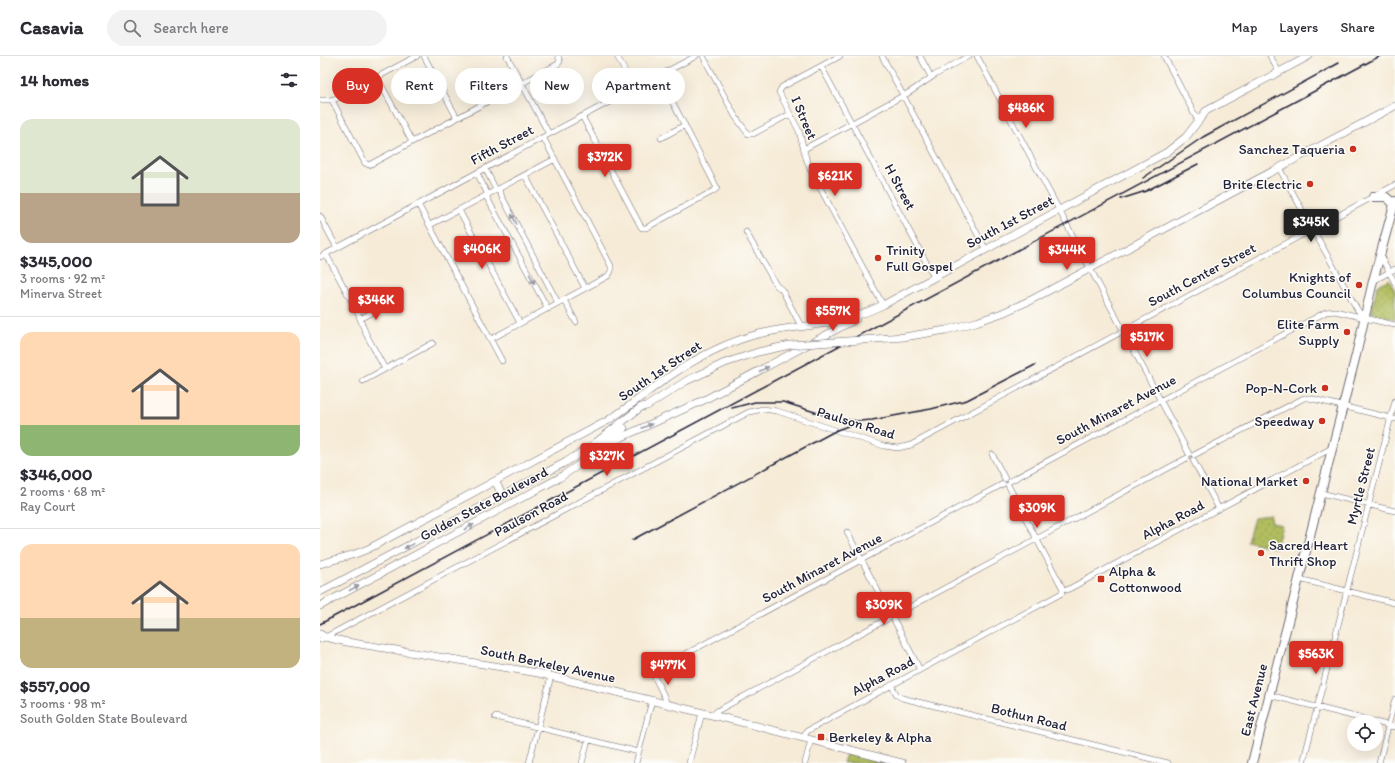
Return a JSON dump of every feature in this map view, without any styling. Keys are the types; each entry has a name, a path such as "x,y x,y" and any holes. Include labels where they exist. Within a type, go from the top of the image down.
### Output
{"main road":[{"name":"South 1st Street","path":"320,564 368,549 495,481 617,415 668,378 713,351 734,341 759,334 843,320 883,305 1174,148 1186,137 1209,109 1309,56"},
{"name":"Golden State Boulevard","path":"320,592 503,496 585,450 616,428 641,407 647,406 686,381 725,363 758,352 790,345 904,337 939,331 995,316 1023,304 1091,270 1395,106"},
{"path":"1373,197 1386,197 1395,203"},
{"name":"East Avenue","path":"1252,763 1343,406 1373,281 1395,203"},
{"path":"599,449 704,400 870,311"},
{"path":"821,324 824,333 822,338"},
{"name":"Golden State Boulevard","path":"320,606 541,488 576,467 644,411 647,406"},
{"path":"495,481 503,496"},
{"path":"320,588 327,584 333,585"},
{"name":"South Berkeley Avenue","path":"322,637 502,666 551,676 902,763"}],"street":[{"path":"383,74 417,56"},
{"path":"424,56 457,118"},
{"path":"507,56 513,68"},
{"path":"617,56 623,68"},
{"path":"680,56 684,62"},
{"name":"Fifth Street","path":"673,68 696,56"},
{"path":"703,56 735,116 746,132 749,134 790,114"},
{"path":"821,66 840,56"},
{"path":"882,56 986,250"},
{"path":"920,56 931,77"},
{"path":"804,149 903,96 931,77 969,56"},
{"path":"977,56 1219,509"},
{"path":"1171,56 1165,58 1198,121"},
{"path":"1270,56 1279,72"},
{"path":"548,134 522,84 558,64 559,59"},
{"name":"I Street","path":"821,66 782,87 779,90 780,94 797,126 810,169 883,305"},
{"name":"H Street","path":"821,66 934,277"},
{"path":"383,88 412,142"},
{"path":"320,100 332,100"},
{"path":"334,104 365,163 368,165 484,104"},
{"name":"Fifth Street","path":"320,257 604,104"},
{"path":"582,116 642,228 646,228 716,190 717,188 674,104"},
{"path":"661,138 685,125"},
{"path":"491,339 608,276 611,271 611,266 543,137"},
{"path":"430,225 555,159"},
{"path":"485,168 558,303"},
{"path":"1280,168 1357,309 1365,318"},
{"path":"477,172 487,195 548,309"},
{"path":"525,175 585,288"},
{"path":"484,186 492,182"},
{"name":"South Center Street","path":"915,443 1395,185"},
{"path":"418,204 502,361"},
{"path":"459,210 520,323"},
{"path":"320,216 337,248"},
{"path":"746,232 776,285 782,290 801,326"},
{"path":"326,254 385,369"},
{"path":"1380,255 1395,283"},
{"path":"1373,281 1395,269"},
{"path":"564,300 576,322"},
{"path":"360,319 383,307"},
{"path":"1354,315 1357,309"},
{"name":"South Minaret Avenue","path":"666,704 665,698 652,672 1323,313 1334,310 1395,325"},
{"path":"363,381 433,343"},
{"path":"713,715 717,711 1300,399 1308,398 1393,419"},
{"name":"Myrtle Street","path":"1303,763 1368,505 1393,419 1395,401"},
{"name":"Paulson Road","path":"322,637 749,412 763,409 781,412 888,447 903,448 915,443"},
{"name":"Alpha Road","path":"803,738 807,731 1064,591 1332,448"},
{"path":"992,454 1064,591"},
{"path":"1321,493 1395,511"},
{"path":"847,532 920,670"},
{"path":"1299,579 1395,603"},
{"path":"529,763 551,676"},
{"name":"Bothun Road","path":"891,685 896,694 901,698 1168,763"},
{"path":"1269,695 1395,727"},
{"path":"1379,763 1395,699"},
{"path":"636,763 652,700"},
{"path":"689,763 702,713"},
{"path":"496,718 639,752"},
{"path":"582,763 588,740"},
{"path":"805,763 812,740"}],"green space":[{"path":"1389,279 1395,291 1395,319 1371,312 1377,287"},
{"path":"1272,516 1272,523 1282,525 1276,548 1247,541 1254,518"},
{"path":"846,754 884,763 843,763"}],"railway":[{"path":"320,624 1380,56"},
{"path":"1143,178 1203,137 1339,63"},
{"path":"1121,199 1146,191 1198,164"},
{"path":"732,408 755,402 783,402 837,419 859,421 872,420 931,409 967,400 1035,365"},
{"path":"632,540 837,430 856,423"}],"place":[{"name":"Sanchez Taqueria","path":"1353,149"},
{"name":"Brite Electric","path":"1310,184"},
{"name":"Trinity Full Gospel","path":"878,258"},
{"name":"Knights of Columbus Council","path":"1359,285"},
{"name":"Elite Farm Supply","path":"1347,332"},
{"name":"Pop-N-Cork","path":"1325,388"},
{"name":"Speedway","path":"1322,421"},
{"name":"National Market","path":"1306,481"},
{"name":"Sacred Heart Thrift Shop","path":"1261,553"},
{"name":"Alpha & Cottonwood","path":"1101,579"},
{"name":"Berkeley & Alpha","path":"821,737"}]}
